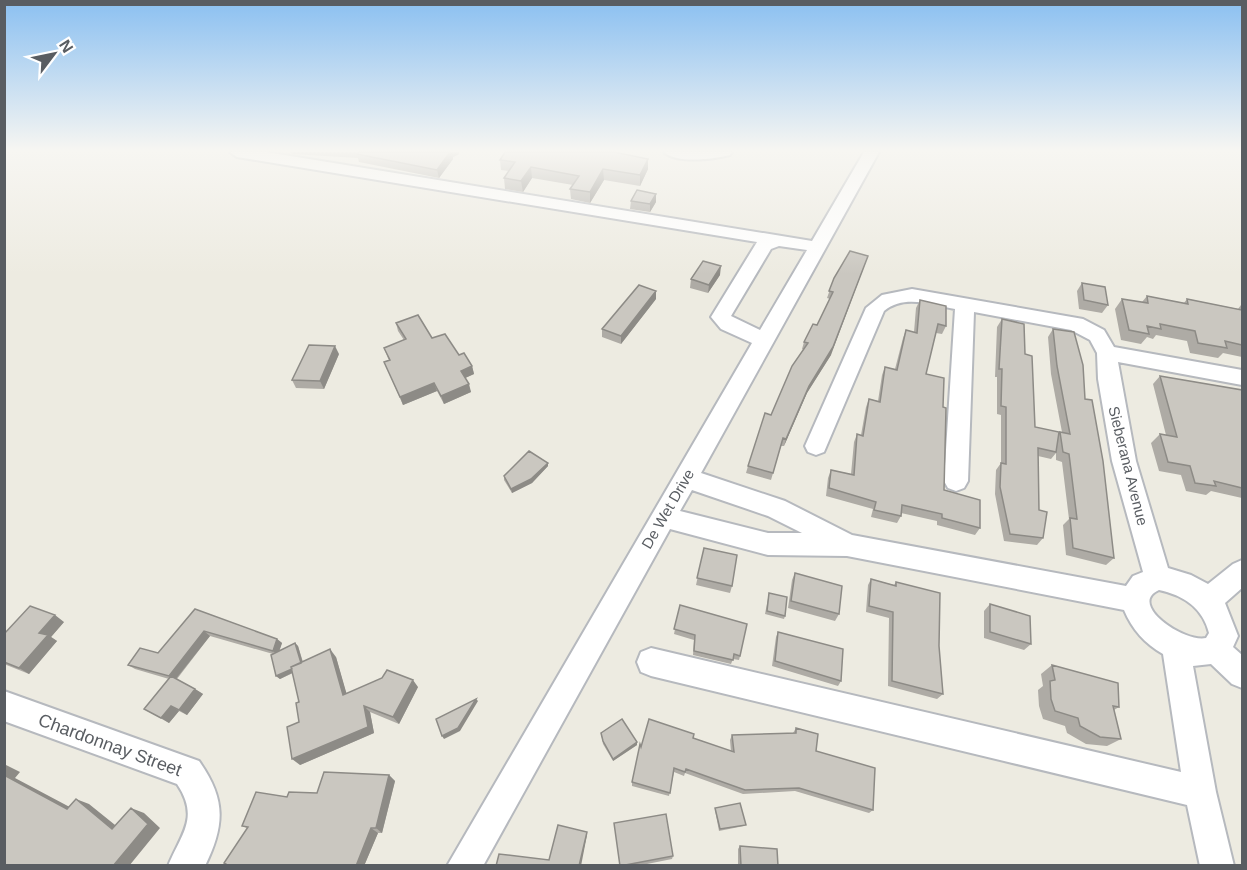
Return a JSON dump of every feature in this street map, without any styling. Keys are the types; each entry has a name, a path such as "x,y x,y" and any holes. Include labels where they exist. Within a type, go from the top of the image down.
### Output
{"street":[{"path":"483,193 818,247"},
{"name":"De Wet Drive","path":"464,866 849,193"},
{"path":"764,340 728,324 721,317 764,245 777,241"},
{"path":"816,446 876,308 885,299 897,295 1076,324 1097,335 1103,342 1107,353 1242,377"},
{"path":"956,482 965,306"},
{"name":"Sieberana Avenue","path":"1107,353 1108,379 1124,461 1158,578"},
{"path":"685,478 776,508 847,544"},
{"path":"663,516 768,543 847,544 1135,600"},
{"path":"1208,601 1242,572"},
{"path":"1158,578 1184,584 1208,601 1221,619 1224,636 1215,649 1198,653 1176,647 1154,633 1145,623 1135,600 1137,589 1146,581 1158,578"},
{"path":"1176,647 1200,792 1217,866"},
{"path":"1215,649 1242,674"},
{"path":"651,662 1200,792"},
{"name":"Chardonnay Street","path":"4,706 188,772 199,786 205,804 204,825 195,852 185,866"}],"building":[{"path":"636,193 656,194 650,204 631,201"},
{"path":"850,251 868,256 833,347 809,386 786,439 783,438 773,473 748,466 765,413 771,415 792,366 808,343 804,342 813,324 817,325 833,292 829,291 834,278"},
{"path":"703,261 721,266 709,285 691,279"},
{"path":"1082,283 1105,287 1108,305 1084,300"},
{"path":"639,285 656,291 621,336 602,329"},
{"path":"1147,296 1188,304 1187,299 1242,310 1242,345 1225,341 1227,348 1198,343 1195,331 1160,324 1161,329 1147,326 1149,334 1129,330 1122,299 1148,303"},
{"path":"920,300 946,306 946,326 938,324 926,374 944,378 943,407 946,408 944,490 980,500 980,528 942,518 942,514 902,505 901,516 874,510 876,502 829,488 831,470 854,475 857,434 863,436 869,399 880,402 885,367 897,370 906,330 917,333"},
{"path":"418,315 432,338 445,334 459,355 464,353 472,366 461,371 469,384 441,396 434,383 400,397 384,362 390,360 384,348 406,339 396,323"},
{"path":"1002,319 1024,324 1025,354 1032,356 1035,427 1059,432 1056,452 1038,448 1039,510 1047,512 1043,538 1010,534 1000,487 1001,463 1006,464 1006,407 1001,406 1002,369 999,369"},
{"path":"1053,329 1074,332 1083,365 1085,399 1092,400 1103,461 1114,558 1073,548 1070,518 1077,519 1069,454 1063,452 1060,432 1070,434 1057,366"},
{"path":"309,345 335,346 320,381 292,380"},
{"path":"1160,376 1242,390 1242,488 1214,481 1216,486 1195,483 1190,466 1168,462 1160,434 1177,437"},
{"path":"529,451 548,463 531,479 511,489 504,476"},
{"path":"704,548 737,555 732,586 697,578"},
{"path":"795,573 842,586 839,614 791,601"},
{"path":"871,579 896,586 896,582 940,593 939,646 943,694 892,681 893,612 869,606"},
{"path":"769,593 787,597 785,616 767,611"},
{"path":"990,604 1030,616 1031,644 990,632"},
{"path":"680,605 747,624 740,656 734,654 733,660 694,651 695,635 674,629"},
{"path":"30,606 55,615 39,633 48,635 19,668 4,662 4,634"},
{"path":"195,609 277,639 273,651 204,631 169,676 128,665 140,648 158,653"},
{"path":"778,632 843,649 841,681 775,661"},
{"path":"295,643 301,663 276,676 271,655"},
{"path":"330,649 343,695 382,678 387,670 413,680 393,717 364,706 368,727 292,759 287,727 299,722 296,703 299,702 291,667"},
{"path":"1052,665 1118,683 1119,707 1113,706 1121,739 1100,737 1080,726 1078,718 1055,711 1051,699 1050,681 1055,680"},
{"path":"171,676 195,689 179,710 171,706 161,718 144,709"},
{"path":"476,699 458,728 442,736 436,719"},
{"path":"622,719 637,742 613,759 601,733"},
{"path":"649,719 694,734 693,738 734,752 732,735 796,733 796,728 818,734 816,751 875,768 873,810 799,788 745,790 686,769 685,772 674,768 670,793 632,782 640,744 641,747"},
{"path":"324,772 389,775 376,828 371,828 356,866 229,866 224,863 248,827 242,826 256,792 287,797 289,792 317,793"},
{"path":"4,775 67,809 76,799 112,829 131,808 148,824 113,866 4,866"},
{"path":"740,803 746,825 720,829 715,808"},
{"path":"666,814 673,856 620,866 614,823"},
{"path":"558,825 587,832 579,866 496,866 499,854 549,860"},
{"path":"740,846 777,849 778,866 741,866"}]}
